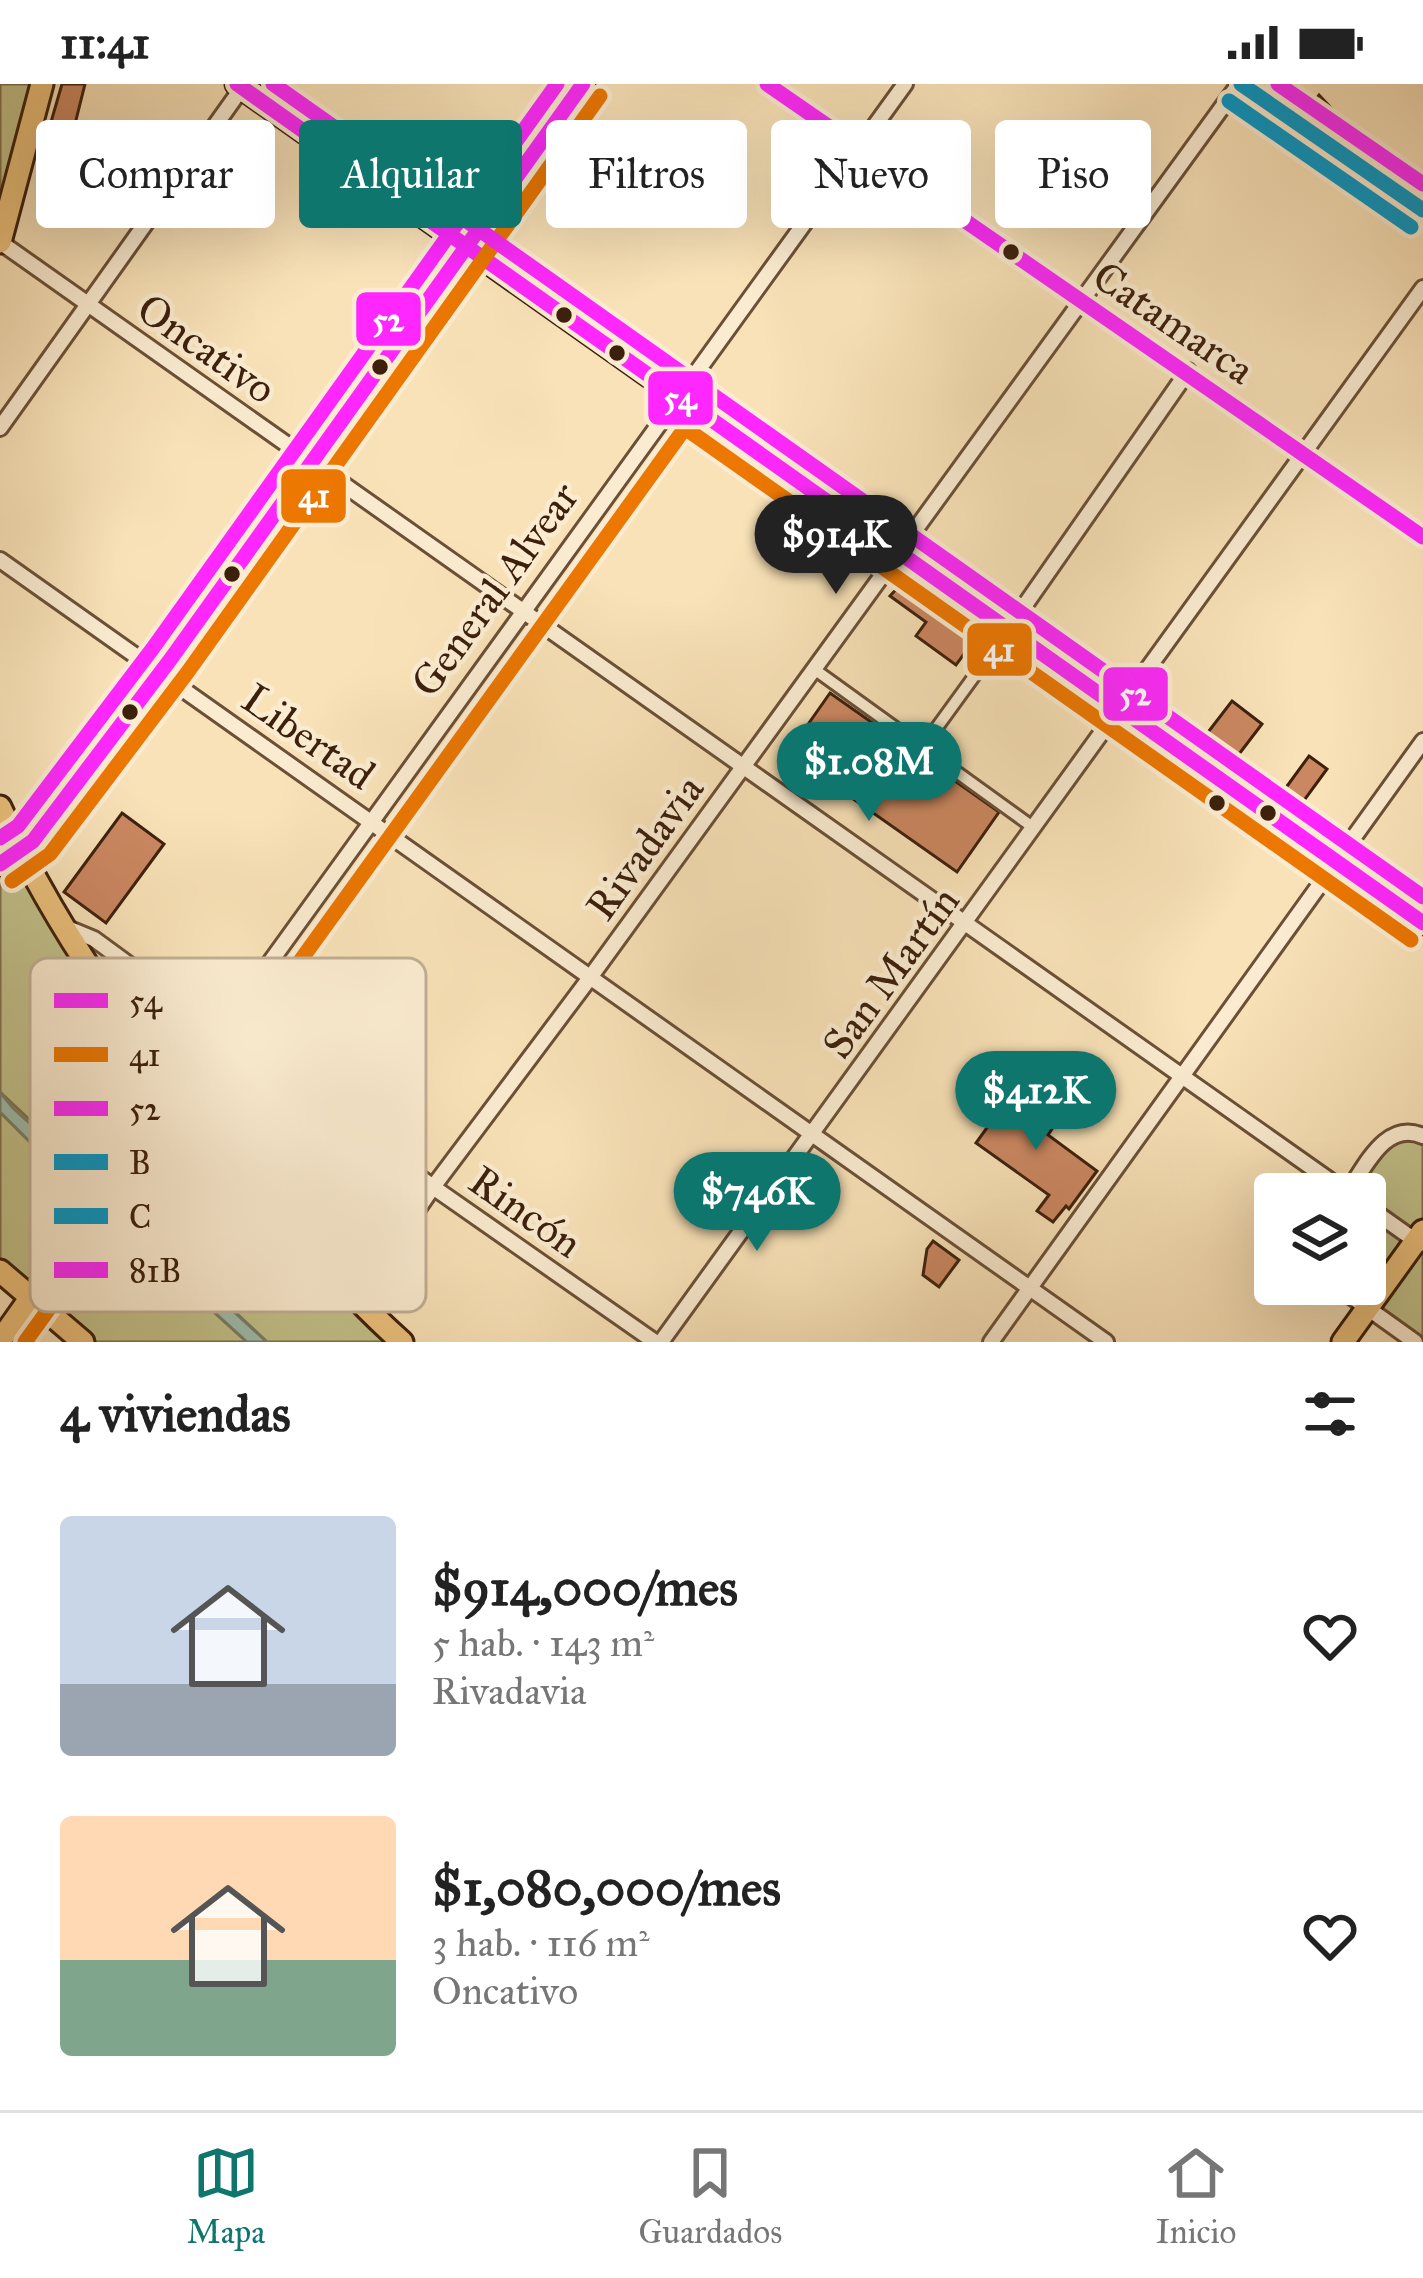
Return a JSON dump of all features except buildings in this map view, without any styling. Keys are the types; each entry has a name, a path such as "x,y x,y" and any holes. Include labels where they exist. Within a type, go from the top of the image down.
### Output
{"main road":[{"path":"0,242 42,84"},
{"path":"0,864 20,848 30,817 153,666 307,458 460,240 561,84"},
{"path":"460,240 583,84"},
{"path":"241,85 1423,923"},
{"path":"0,807 86,958"},
{"path":"1343,1342 1420,1239"},
{"path":"0,1271 30,1298"},
{"path":"0,1341 30,1303"},
{"path":"47,1312 83,1342"},
{"path":"371,1312 402,1342"}],"street":[{"name":"Catamarca","path":"767,84 820,120"},
{"name":"General Alvear","path":"879,120 905,84"},
{"path":"1240,84 1423,210"},
{"name":"Rivadavia","path":"426,1197 1240,84"},
{"path":"0,428 90,307 241,85"},
{"name":"Catamarca","path":"971,223 1423,537"},
{"name":"General Alvear","path":"275,958 802,228"},
{"name":"Oncativo","path":"0,242 1317,1173"},
{"name":"San Martín","path":"658,1342 812,1136 1423,288"},
{"path":"922,748 1188,371"},
{"name":"Libertad","path":"0,560 1106,1342"},
{"path":"814,669 1034,828"},
{"path":"991,1342 1423,741"},
{"name":"Rincón","path":"65,927 94,939 120,958"},
{"path":"1362,1173 1386,1139 1402,1132 1423,1136"},
{"name":"Rincón","path":"426,1182 658,1342"},
{"path":"1386,1218 1420,1239"},
{"path":"1363,1305 1415,1342"}],"shaded area":[{"path":"0,84 42,84 0,242"},
{"path":"0,807 94,958 30,958 30,1120 0,1092"},
{"path":"0,1092 30,1124 30,1142 0,1112"},
{"path":"0,1112 30,1142 30,1297 0,1271"},
{"path":"1423,1137 1423,1342 1415,1342 1364,1305 1386,1305 1386,1173 1361,1173 1386,1139"},
{"path":"48,1312 214,1312 247,1342 83,1342"},
{"path":"214,1312 234,1312 267,1342 247,1342"},
{"path":"235,1312 376,1312 402,1342 267,1342"}],"transit line":[{"name":"54","path":"237,84 1423,923"},
{"name":"52","path":"273,84 1423,897"},
{"name":"52","path":"0,838 18,826 153,648 557,84"},
{"name":"54","path":"0,864 33,841 170,660 583,84"},
{"name":"54","path":"767,84 1423,537"},
{"name":"B","path":"1241,84 1423,210"},
{"name":"81B","path":"1278,84 1423,184"},
{"name":"41","path":"12,881 50,854 187,673 600,96"},
{"name":"C","path":"1229,101 1411,227"},
{"name":"41","path":"302,958 685,428 1411,940"},
{"name":"41","path":"25,1342 47,1312"}]}
